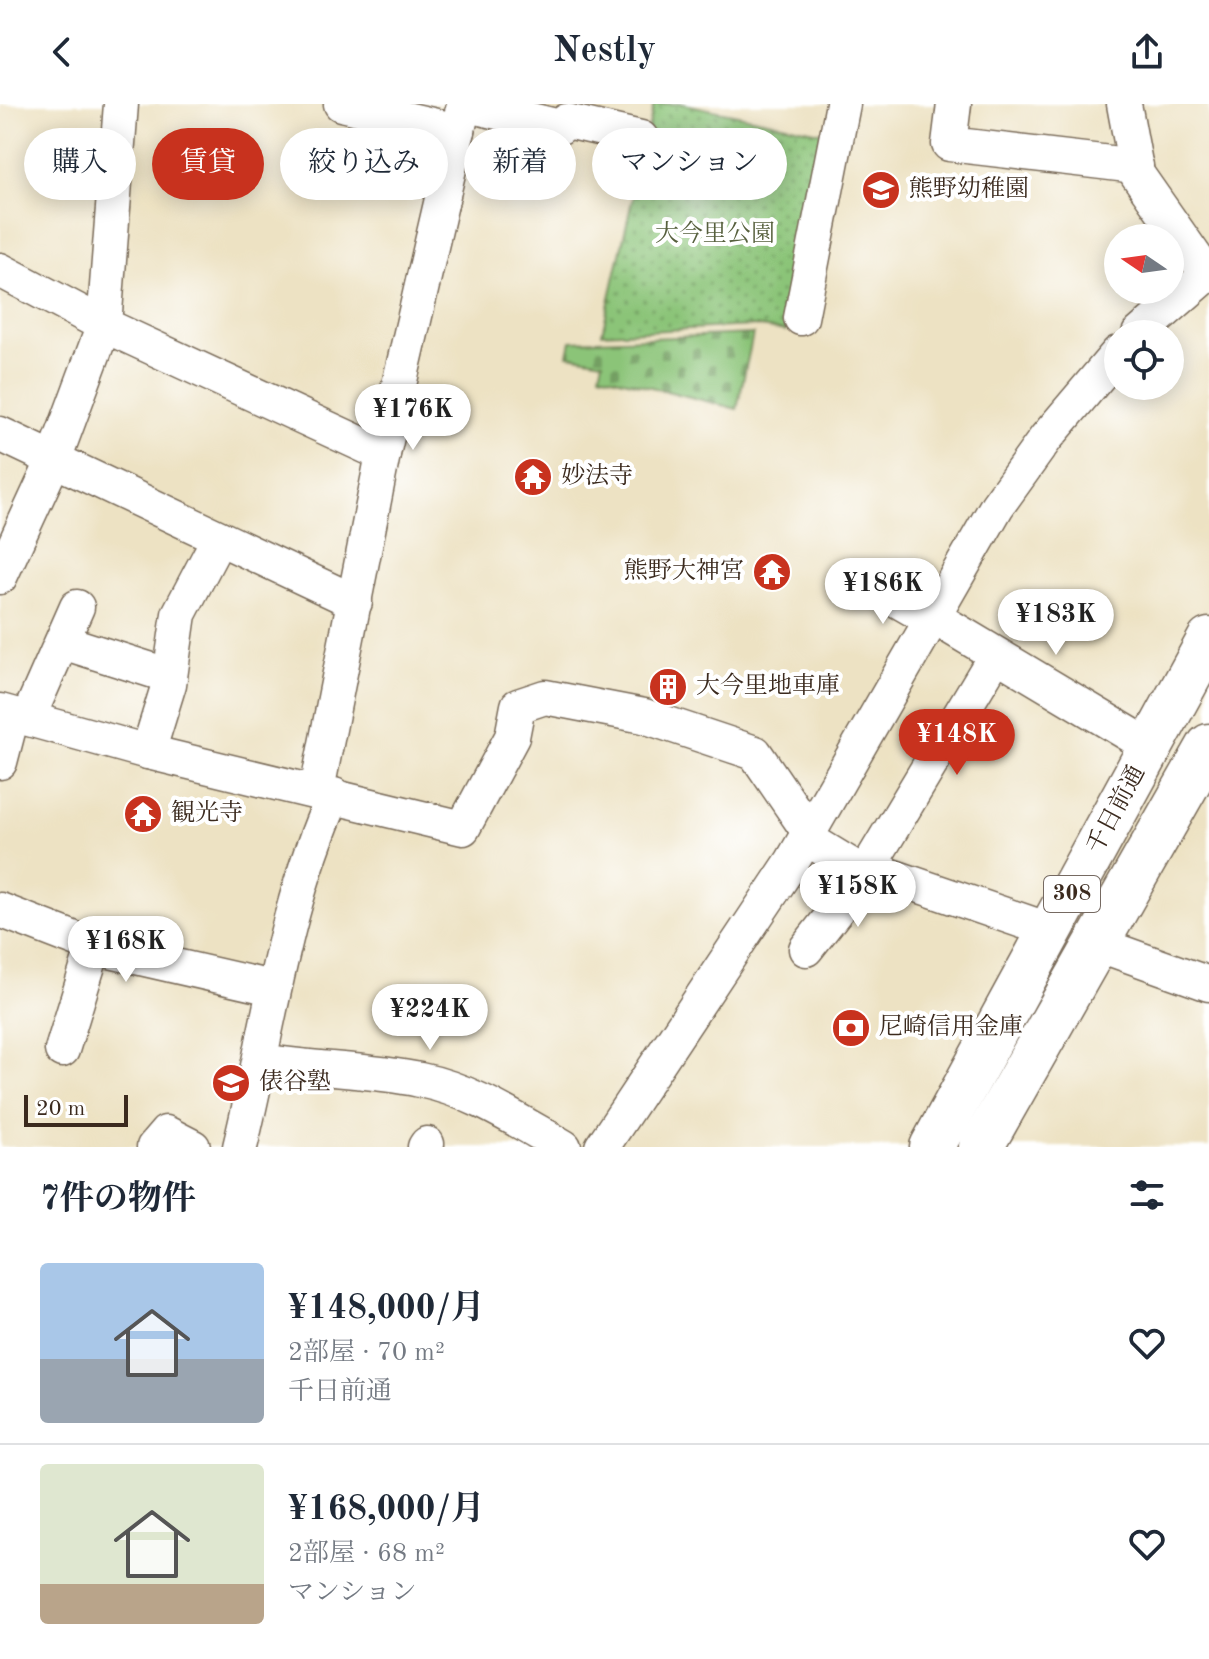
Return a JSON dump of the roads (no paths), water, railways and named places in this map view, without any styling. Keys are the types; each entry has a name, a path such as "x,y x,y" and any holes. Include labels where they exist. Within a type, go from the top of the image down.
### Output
{"highway":[{"name":"千日前通","path":"932,1147 1209,640"},
{"name":"千日前通","path":"981,1147 1097,944 1203,769"}],"street":[{"path":"0,577 53,462 104,325 121,104"},
{"path":"341,104 560,127 567,121 597,128"},
{"path":"801,318 843,104"},
{"path":"954,104 949,144 1136,166"},
{"path":"1124,104 1137,174 1208,273 1155,320"},
{"path":"240,1147 262,1061 272,988 321,825 355,602 383,454 461,117"},
{"path":"0,270 104,325 383,454"},
{"path":"602,1147 808,835 997,506 1046,438 1104,370"},
{"path":"0,434 53,462 355,602"},
{"path":"148,752 170,676 179,614 219,538"},
{"path":"864,581 1151,747"},
{"path":"0,762 13,715 63,642 77,607"},
{"path":"63,642 170,676"},
{"path":"806,949 866,871 996,655"},
{"path":"13,715 148,752 463,828 512,737 518,706 545,697 644,716 755,753 808,835 866,871 1052,931"},
{"path":"0,910 94,946 272,988"},
{"path":"1097,944 1209,984"},
{"path":"62,1050 94,946"},
{"path":"262,1061 317,1070 376,1073 422,1080 470,1095 564,1147"},
{"path":"154,1147 166,1133 193,1147"}],"place":[{"name":"熊野幼稚園","path":"881,190"},
{"name":"妙法寺","path":"533,477"},
{"name":"熊野大神宮","path":"772,572"},
{"name":"大今里地車庫","path":"668,687"},
{"name":"観光寺","path":"143,814"},
{"name":"尼崎信用金庫","path":"851,1028"},
{"name":"俵谷塾","path":"231,1083"}],"park label":[{"name":"大今里公園","path":"715,235"}]}
